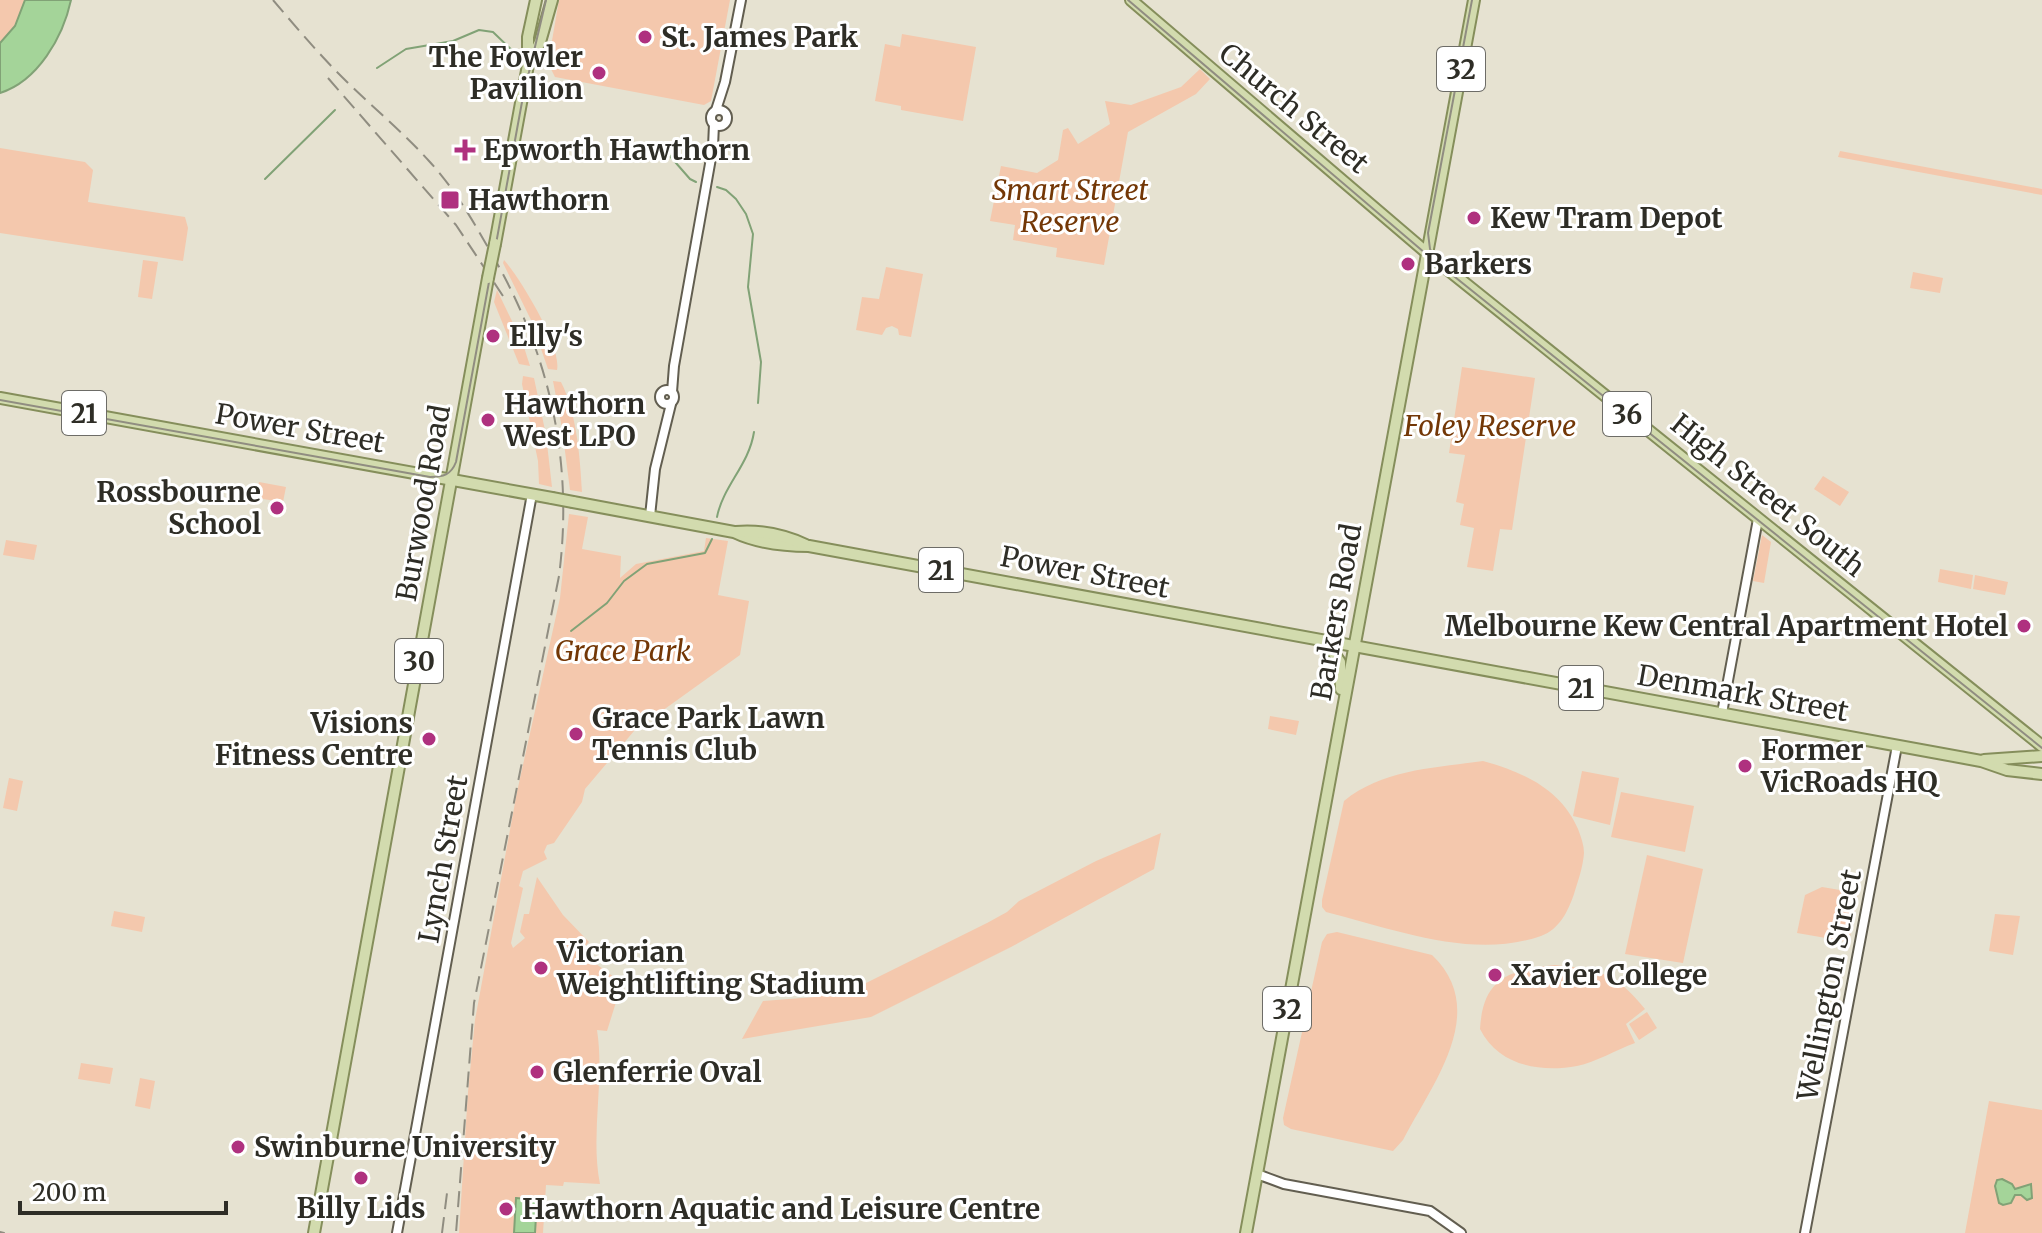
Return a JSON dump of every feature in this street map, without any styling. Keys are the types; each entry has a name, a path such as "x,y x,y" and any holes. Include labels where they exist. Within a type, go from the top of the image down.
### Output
{"main road":[{"name":"Burwood Road","path":"314,1233 528,65 528,37 536,0"},
{"name":"Burwood Road","path":"528,65 540,42 552,0"},
{"name":"Church Street","path":"1131,0 1426,252"},
{"name":"Barkers Road","path":"1246,1233 1474,0"},
{"name":"High Street South","path":"1426,252 2042,746"},
{"name":"Power Street","path":"0,398 452,478 734,532 751,531 809,546 1353,647"},
{"path":"1326,642 1340,662 1342,711"},
{"name":"Denmark Street","path":"1353,647 1981,761 2007,770 2042,774"},
{"name":"Denmark Street","path":"1981,761 2042,756"}],"street":[{"path":"647,516 667,404 674,399 669,391 717,124 711,117 720,111 741,0"},
{"name":"Lynch Street","path":"397,1233 532,494"},
{"path":"1722,713 1758,519"},
{"name":"Wellington Street","path":"1805,1233 1897,746"},
{"path":"1257,1174 1284,1184 1430,1211 1461,1233"},
{"path":"1254,1189 1267,1184 1284,1184"}],"green space":[{"path":"0,0 25,0 15,26 0,43"},
{"name":"St. James Park","path":"559,0 730,0 711,101 704,105 555,77 549,58"},
{"path":"902,34 976,47 963,121 901,110 901,106 875,101 885,44 900,47"},
{"name":"Smart Street Reserve","path":"1200,69 1210,79 1196,94 1128,132 1104,265 1056,257 1057,248 1013,240 1015,225 990,221 1001,166 1037,173 1058,160 1063,130 1068,128 1078,144 1110,124 1105,101 1131,105 1181,87"},
{"path":"0,148 85,162 93,170 88,202 185,217 188,228 183,261 0,233"},
{"path":"1840,151 2042,189 2042,195 1838,157"},
{"path":"143,260 158,262 152,299 138,297"},
{"path":"504,260 547,330 557,359 557,370 548,369 531,320"},
{"path":"886,267 923,274 911,337 899,335 898,329 892,326 886,328 882,335 856,330 862,297 879,299"},
{"path":"1913,272 1943,278 1940,293 1910,288"},
{"path":"497,290 530,366 519,364 494,302"},
{"name":"Foley Reserve","path":"1462,367 1535,378 1512,530 1500,529 1493,571 1467,567 1474,528 1460,525 1464,504 1456,502 1465,455 1449,453"},
{"path":"523,376 534,378 546,435 552,487 539,484"},
{"path":"553,381 561,382 571,408 579,450 582,492 570,490"},
{"path":"1823,476 1849,492 1840,506 1814,489"},
{"path":"259,482 286,487 283,502 256,498"},
{"name":"Grace Park","path":"569,514 588,517 582,549 621,556 620,578 636,564 704,551 706,538 728,541 718,595 749,601 740,655 634,731 585,789 582,802 554,843 547,845 544,852 547,859 523,871 519,886 523,888 511,943 513,948 525,938 520,932 524,914 529,914 537,877 563,915 589,942 580,952 622,983 607,1031 597,1030 596,1146 600,1184 564,1182 563,1186 546,1185 543,1233 459,1233 475,1020 517,792 560,598"},
{"path":"1762,535 1771,542 1764,583 1753,581"},
{"path":"6,540 37,545 34,560 3,555"},
{"path":"1940,569 1973,575 1971,589 1938,582"},
{"path":"1975,575 2008,582 2005,595 1973,589"},
{"path":"1270,716 1299,721 1296,735 1268,729"},
{"path":"1483,761 1539,784 1562,803 1578,829 1584,850 1581,869 1569,907 1553,929 1541,936 1515,943 1461,943 1406,933 1326,912 1322,900 1344,801 1359,790 1392,776"},
{"path":"1582,771 1619,778 1610,825 1573,816"},
{"path":"9,778 23,781 17,811 3,808"},
{"path":"1621,792 1694,806 1685,852 1611,837"},
{"path":"1161,833 1154,869 1011,947 871,1017 742,1039 763,1001 815,997 866,983 987,923 1019,901 1096,861"},
{"path":"1647,855 1703,869 1683,963 1625,954"},
{"path":"1822,887 1858,893 1849,942 1797,933 1805,895"},
{"path":"114,911 145,917 142,932 111,926"},
{"path":"1995,914 2020,916 2013,955 1989,951"},
{"path":"1337,932 1432,955 1449,977 1456,1000 1456,1023 1440,1072 1403,1140 1393,1151 1284,1125 1283,1118 1322,942 1327,934"},
{"path":"1555,965 1596,971 1625,987 1645,1009 1626,1024 1635,1043 1591,1062 1563,1068 1521,1064 1497,1051 1480,1029 1482,1012 1493,987 1512,974"},
{"path":"1647,1012 1657,1028 1639,1040 1629,1024"},
{"path":"81,1063 113,1068 110,1084 78,1079"},
{"path":"140,1078 155,1081 150,1109 135,1106"},
{"path":"1989,1101 2042,1110 2042,1233 1965,1233"}],"shaded area":[{"path":"25,0 71,0 62,28 47,56 26,79 0,93 0,43 15,26"},
{"path":"2002,1179 2015,1189 2031,1184 2032,1198 2027,1200 2015,1195 2011,1203 1999,1203 1995,1186 1997,1180"},
{"path":"516,1198 537,1200 535,1233 514,1233"}],"waterway":[{"path":"377,68 406,49 453,41 479,30 493,32 517,55"},
{"path":"265,179 335,110"},
{"path":"669,155 696,182"},
{"path":"717,187 736,199 746,214 753,234 748,287 761,362 758,403"},
{"path":"717,517 747,455 754,432"},
{"path":"571,631 607,603 624,581 647,564 705,553 712,539"}],"tram line":[{"path":"0,400 430,477 449,472 456,462 522,102 546,0"},
{"path":"1128,0 1425,253 2042,748"},
{"path":"1437,262 1430,249 1428,233 1472,0"},
{"path":"0,1232 4,1233"}],"railway":[{"path":"273,0 333,68 429,161 462,204 511,289 528,328 542,367 559,449 563,490 559,576 474,1003 456,1233"},
{"path":"328,78 456,225 505,299"},
{"path":"442,1233 447,1193"}],"place":[{"name":"St. James Park","path":"645,37"},
{"name":"The Fowler Pavilion","path":"599,73"},
{"name":"Epworth Hawthorn","path":"465,150"},
{"name":"Hawthorn","path":"450,200"},
{"name":"Kew Tram Depot","path":"1474,218"},
{"name":"Barkers","path":"1408,264"},
{"name":"Elly's","path":"493,336"},
{"name":"Hawthorn West LPO","path":"488,420"},
{"name":"Rossbourne School","path":"277,508"},
{"name":"Melbourne Kew Central Apartment Hotel","path":"2024,626"},
{"name":"Grace Park Lawn Tennis Club","path":"576,734"},
{"name":"Visions Fitness Centre","path":"429,739"},
{"name":"Former VicRoads HQ","path":"1745,766"},
{"name":"Victorian Weightlifting Stadium","path":"541,968"},
{"name":"Xavier College","path":"1495,975"},
{"name":"Glenferrie Oval","path":"537,1072"},
{"name":"Swinburne University","path":"238,1147"},
{"name":"Billy Lids","path":"361,1178"},
{"name":"Hawthorn Aquatic and Leisure Centre","path":"506,1209"}]}
